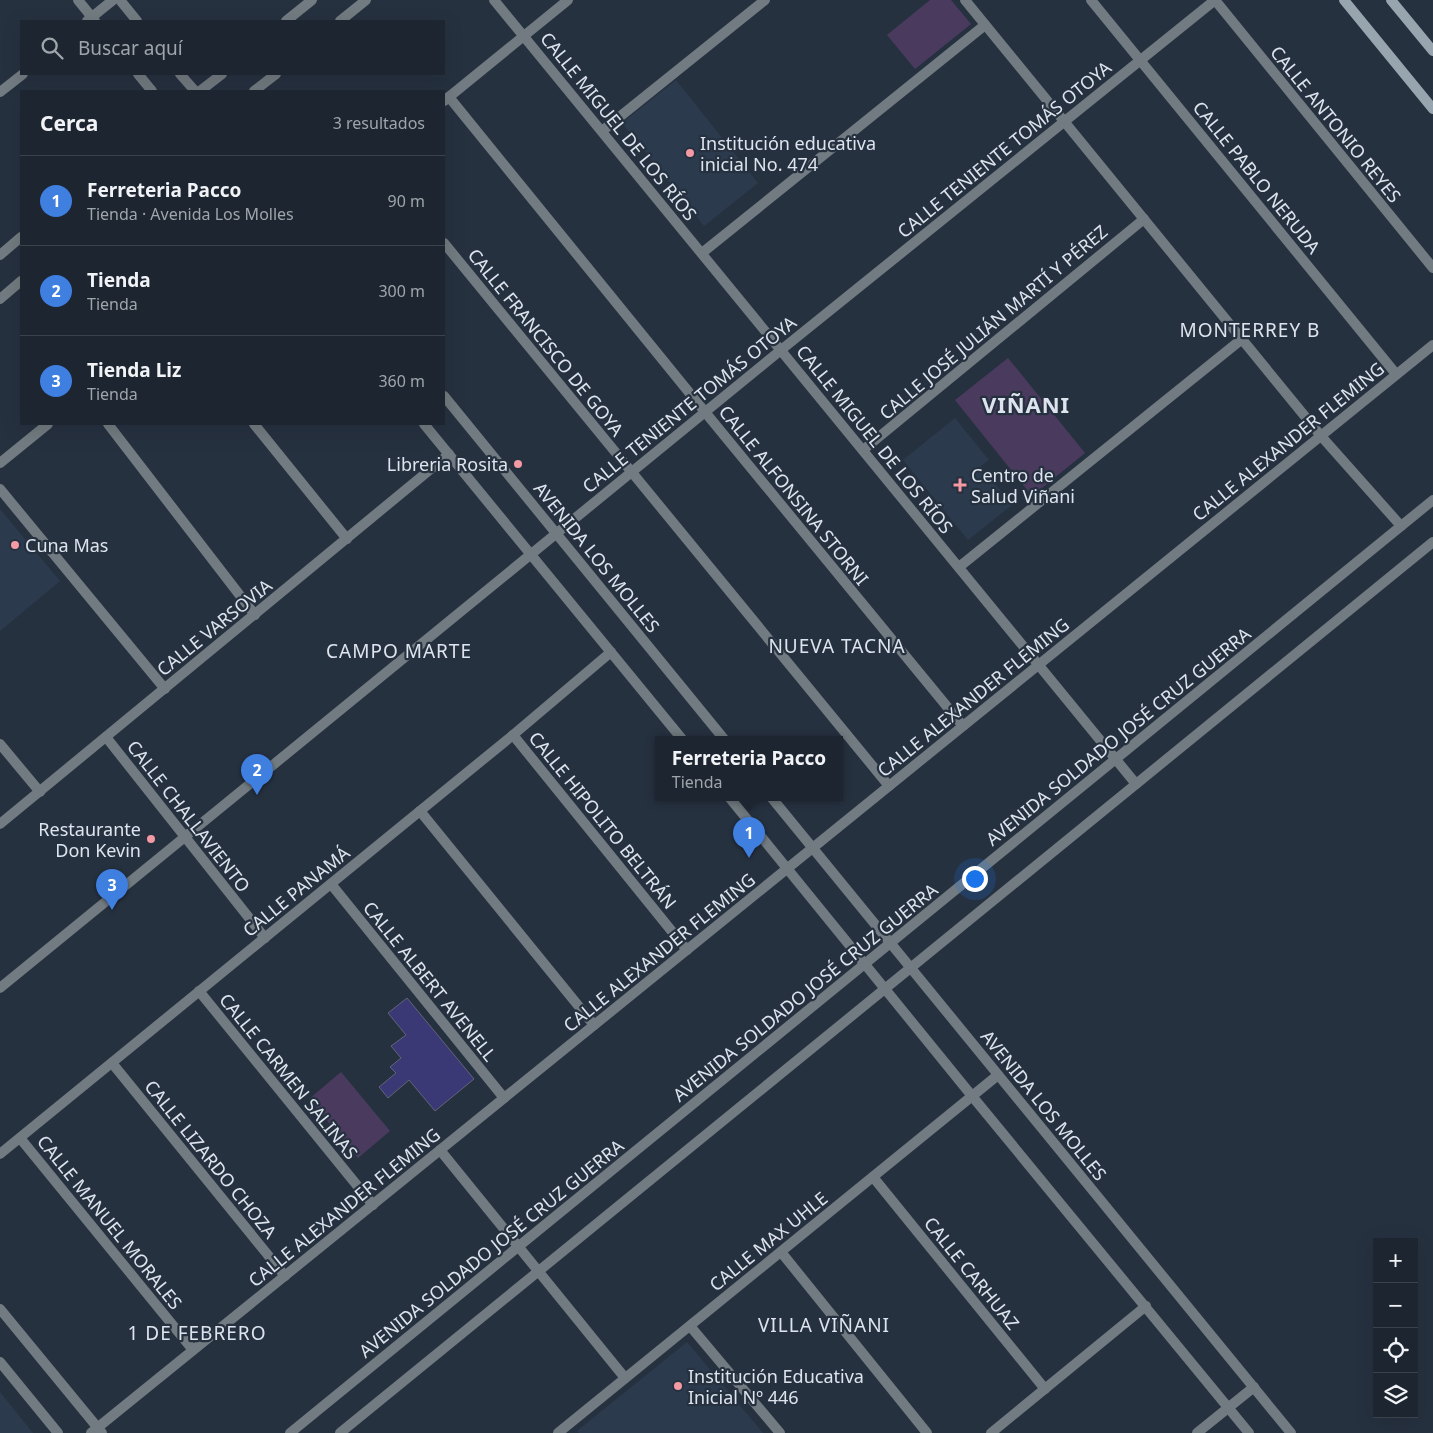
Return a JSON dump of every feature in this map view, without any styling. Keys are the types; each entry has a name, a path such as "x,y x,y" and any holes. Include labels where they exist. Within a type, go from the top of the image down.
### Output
{"main road":[{"path":"1344,0 1433,109"},
{"path":"1391,0 1433,51"}],"street":[{"path":"78,0 91,20 113,0"},
{"path":"120,0 136,20"},
{"path":"287,20 312,0"},
{"path":"341,20 366,0"},
{"name":"CALLE MIGUEL DE LOS RÍOS","path":"494,0 1136,784"},
{"path":"447,99 568,0"},
{"path":"602,132 765,0"},
{"path":"965,0 1321,436 1401,526"},
{"name":"CALLE PABLO NERUDA","path":"1092,0 1396,374"},
{"name":"CALLE TENIENTE TOMÁS OTOYA","path":"0,988 781,350 1215,0"},
{"name":"CALLE ANTONIO REYES","path":"1215,0 1433,268"},
{"path":"702,253 985,25"},
{"path":"0,92 22,75"},
{"path":"139,75 151,90"},
{"path":"181,75 194,90"},
{"path":"201,90 221,75"},
{"path":"255,90 275,75"},
{"name":"CALLE ALFONSINA STORNI","path":"447,99 963,726"},
{"name":"CALLE JOSÉ JULIÁN MARTÍ Y PÉREZ","path":"863,450 1144,219"},
{"path":"0,255 20,238"},
{"name":"CALLE FRANCISCO DE GOYA","path":"445,244 889,786"},
{"path":"0,299 20,282"},
{"path":"959,568 1242,339"},
{"name":"CALLE ALEXANDER FLEMING","path":"97,1431 193,1350 1433,344"},
{"name":"AVENIDA LOS MOLLES","path":"445,397 722,736"},
{"path":"0,463 47,425"},
{"path":"109,425 254,615"},
{"path":"255,425 346,539"},
{"path":"425,425 680,736"},
{"name":"CALLE VARSOVIA","path":"0,824 449,454"},
{"path":"0,489 164,689"},
{"name":"AVENIDA SOLDADO JOSÉ CRUZ GUERRA","path":"290,1433 1433,500"},
{"path":"340,1433 1433,542"},
{"name":"CALLE PANAMÁ","path":"0,1154 513,735 611,652"},
{"name":"CALLE HIPOLITO BELTRÁN","path":"513,735 687,950"},
{"name":"CALLE CHALLAVIENTO","path":"106,737 265,938"},
{"path":"0,744 40,792"},
{"path":"732,801 1249,1433"},
{"name":"AVENIDA LOS MOLLES","path":"774,801 1292,1433"},
{"path":"420,811 594,1025"},
{"name":"CALLE ALBERT AVENELL","path":"331,884 504,1098"},
{"name":"CALLE CARMEN SALINAS","path":"199,991 373,1205"},
{"name":"CALLE LIZARDO CHOZA","path":"112,1063 285,1276"},
{"name":"CALLE MAX UHLE","path":"560,1432 998,1075"},
{"name":"CALLE MANUEL MORALES","path":"20,1138 193,1350"},
{"path":"440,1150 625,1378"},
{"name":"CALLE CARHUAZ","path":"873,1177 1045,1389"},
{"path":"781,1252 927,1433"},
{"path":"991,1433 1146,1306"},
{"path":"0,1309 97,1431"},
{"path":"690,1326 780,1433"},
{"path":"0,1362 58,1433"},
{"path":"1197,1433 1254,1387"}],"shaded area":[{"path":"930,0 951,0 971,24 915,69 887,35"},
{"name":"Institución educativa inicial No. 474","path":"676,80 758,183 704,226 622,123"},
{"path":"1008,358 1085,453 1032,496 955,400"},
{"name":"Centro de Salud Viñani","path":"955,418 989,460 981,466 1012,505 968,540 903,460"},
{"name":"Cuna Mas","path":"0,509 60,581 0,631"},
{"path":"341,1072 390,1131 358,1158 309,1099"},
{"name":"Institución Educativa Inicial Nº 446","path":"687,1342 763,1433 579,1433 577,1431"},
{"path":"0,1392 33,1433 0,1433"}],"building":[{"path":"407,998 474,1079 435,1111 409,1080 388,1098 379,1087 396,1073 390,1067 401,1058 391,1046 406,1035 388,1013"}],"place":[{"name":"Institución educativa inicial No. 474","path":"690,153"},
{"name":"Libreria Rosita","path":"518,464"},
{"name":"Centro de Salud Viñani","path":"960,485"},
{"name":"Cuna Mas","path":"15,545"},
{"name":"Tienda","path":"257,795"},
{"name":"Restaurante Don Kevin","path":"151,839"},
{"name":"Ferreteria Pacco","path":"749,858"},
{"name":"Tienda Liz","path":"112,910"},
{"name":"Institución Educativa Inicial Nº 446","path":"678,1386"}],"district":[{"name":"MONTERREY B","path":"1250,330"},
{"name":"VIÑANI","path":"1026,404"},
{"name":"NUEVA TACNA","path":"837,646"},
{"name":"CAMPO MARTE","path":"399,651"},
{"name":"VILLA VIÑANI","path":"824,1325"},
{"name":"1 DE FEBRERO","path":"197,1333"}]}
